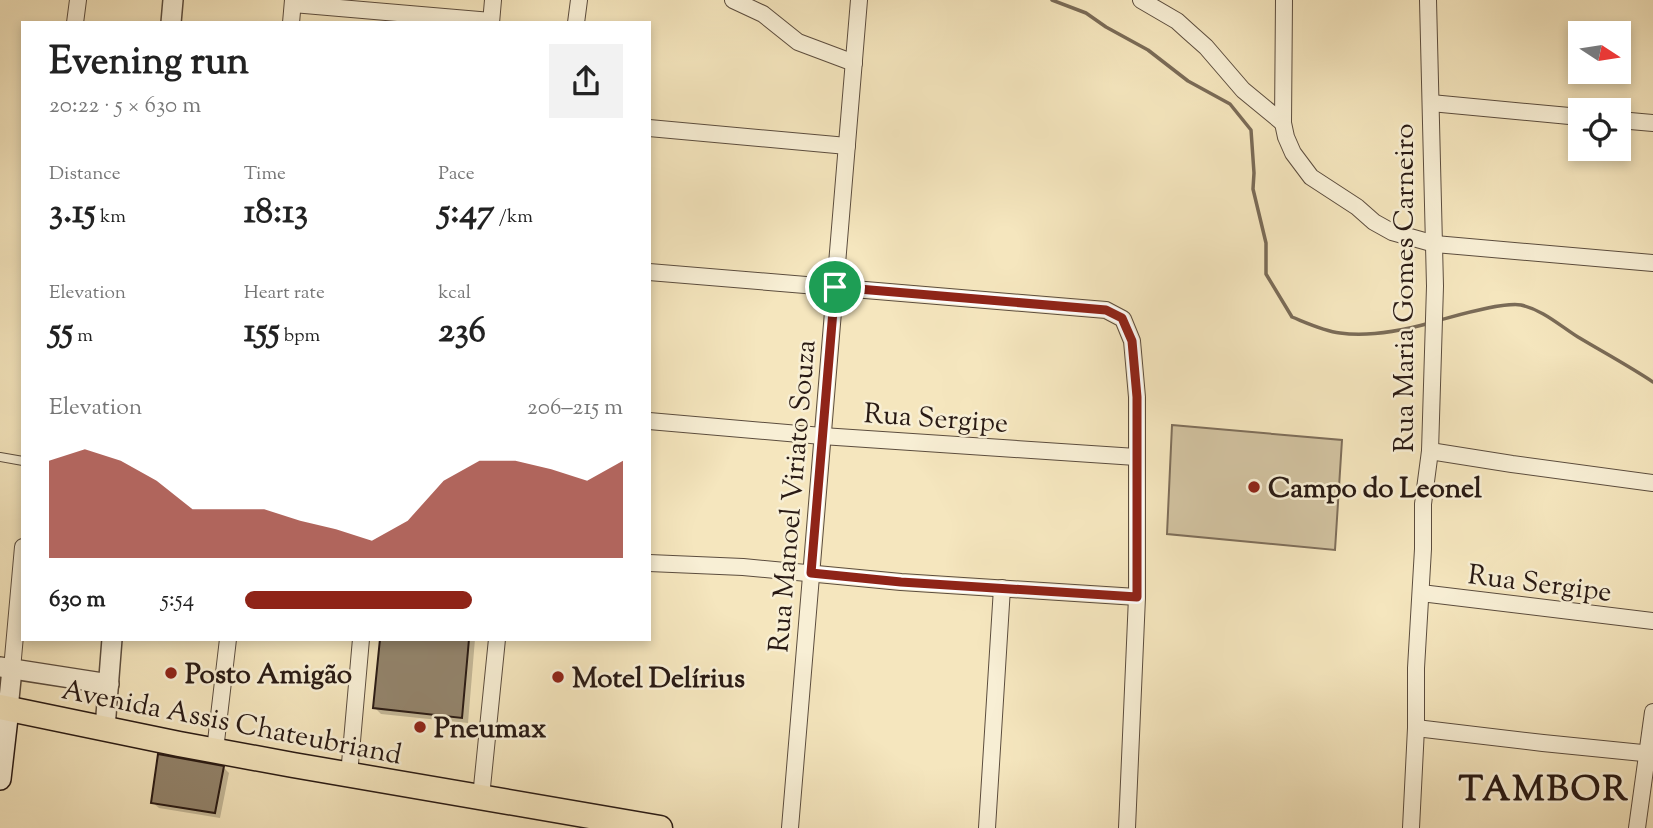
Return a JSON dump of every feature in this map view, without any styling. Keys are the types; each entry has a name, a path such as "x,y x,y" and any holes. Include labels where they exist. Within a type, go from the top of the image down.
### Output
{"main road":[{"name":"Avenida Assis Chateubriand","path":"4,708 349,775 660,828"},
{"path":"0,779 4,708"}],"street":[{"path":"75,21 78,0"},
{"path":"171,21 173,0"},
{"path":"491,21 493,0"},
{"path":"576,21 579,0"},
{"path":"733,0 763,14 798,42 853,63"},
{"name":"Rua Manoel Viriato Souza","path":"790,828 859,0"},
{"path":"1141,0 1188,30 1243,90 1283,123"},
{"path":"1284,0 1283,123 1293,153 1311,177 1392,232 1435,244 1653,263"},
{"name":"Rua Maria Gomes Carneiro","path":"1411,828 1423,504 1430,451 1435,306 1428,0"},
{"path":"291,21 293,2 389,6 485,21"},
{"path":"1431,103 1568,116"},
{"path":"1631,121 1653,123"},
{"path":"651,128 847,146"},
{"path":"651,272 1106,310 1122,318 1132,341 1137,397 1137,597 1127,828"},
{"name":"Rua Sergipe","path":"651,421 822,436 1136,457"},
{"path":"1430,451 1653,483"},
{"path":"4,708 6,668 21,561"},
{"path":"651,563 743,567 901,582 1137,597"},
{"path":"987,828 1002,588"},
{"name":"Rua Sergipe","path":"1420,593 1653,621"},
{"path":"105,728 112,641"},
{"path":"215,750 229,641"},
{"path":"349,775 361,641"},
{"path":"481,797 497,641"},
{"path":"6,668 109,684"},
{"path":"1637,828 1650,753 1653,712"},
{"path":"1416,728 1650,753"}],"lane":[{"path":"0,457 21,461"}],"shaded area":[{"name":"Campo do Leonel","path":"1172,425 1342,440 1335,550 1167,534"}],"building":[{"path":"380,641 469,641 462,718 373,708"},
{"path":"158,754 224,766 215,813 151,803"}],"waterway":[{"path":"1052,0 1086,13 1148,50 1188,81 1230,104 1251,130 1253,189 1266,243 1266,274 1292,317 1328,330 1351,334 1385,333 1430,323"},
{"path":"1440,320 1503,305 1529,307 1653,382"}],"place":[{"name":"Campo do Leonel","path":"1254,487"},
{"name":"Posto Amigão","path":"171,673"},
{"name":"Motel Delírius","path":"558,677"},
{"name":"Pneumax","path":"420,727"}],"district":[{"name":"TAMBOR","path":"1544,788"}],"route":[{"path":"835,287 1106,310 1122,318 1132,341 1137,397 1137,597 901,582 811,573 835,287"}]}
